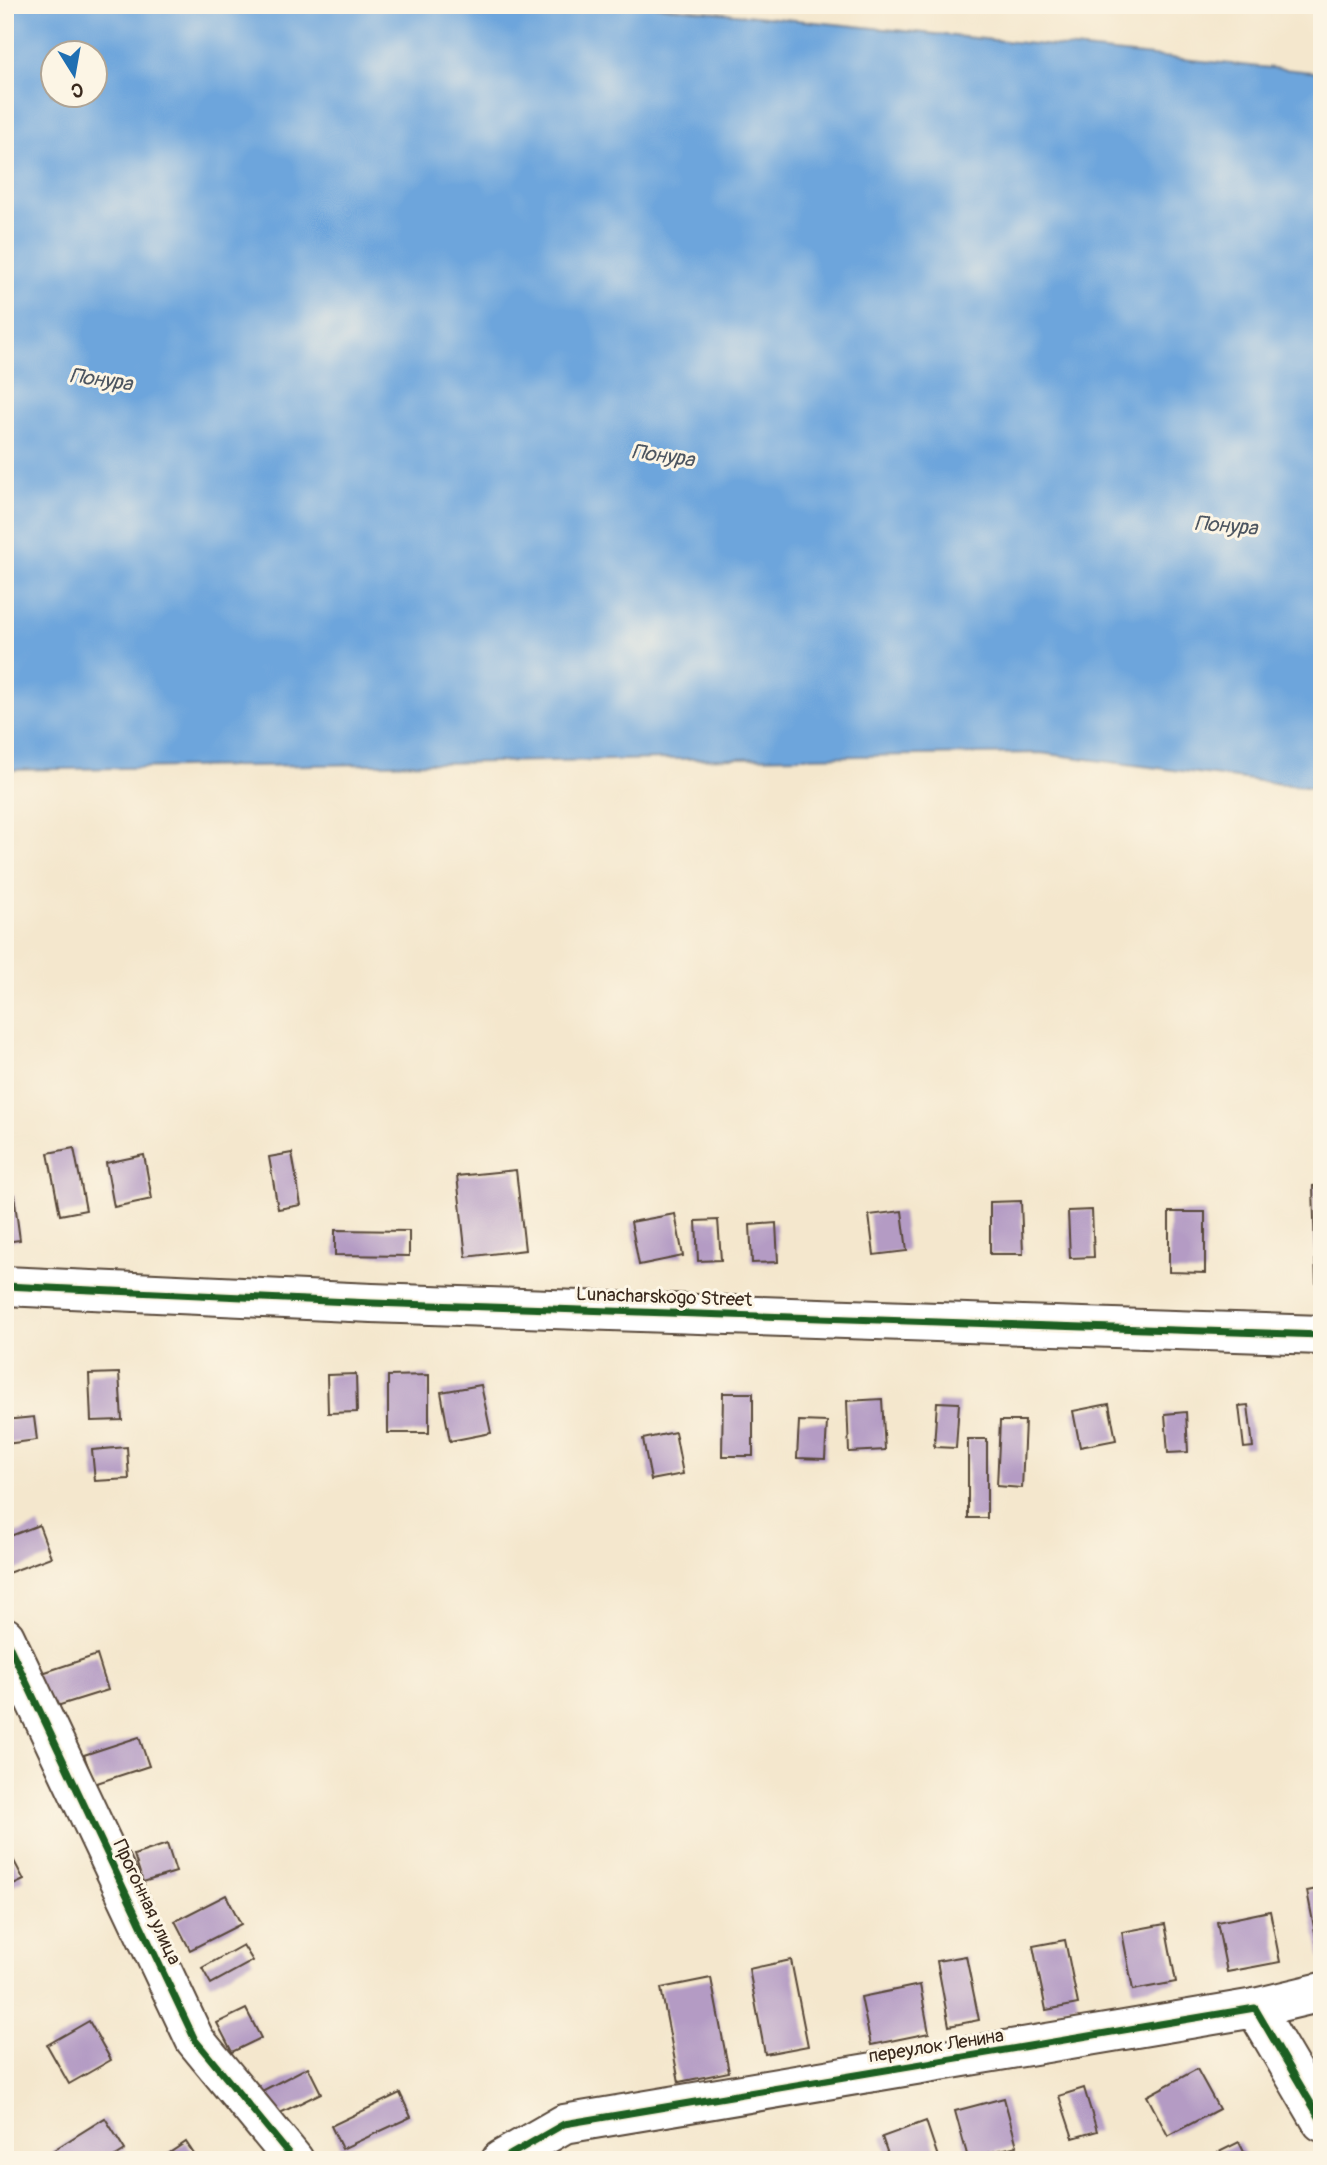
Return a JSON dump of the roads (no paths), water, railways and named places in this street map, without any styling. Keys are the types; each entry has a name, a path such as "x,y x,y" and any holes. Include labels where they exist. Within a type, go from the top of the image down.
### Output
{"street":[{"name":"Lunacharskogo Street","path":"5,1286 400,1304 1322,1335"},
{"name":"Прогонная улица","path":"5,1637 195,2040 294,2160"},
{"name":"переулок Ленина","path":"501,2160 564,2124 1255,2008 1322,1992"},
{"path":"1255,2008 1322,2122"}],"water":[{"name":"Понура","path":"5,5 645,5 1322,73 1322,789 1040,753 5,770"}]}
